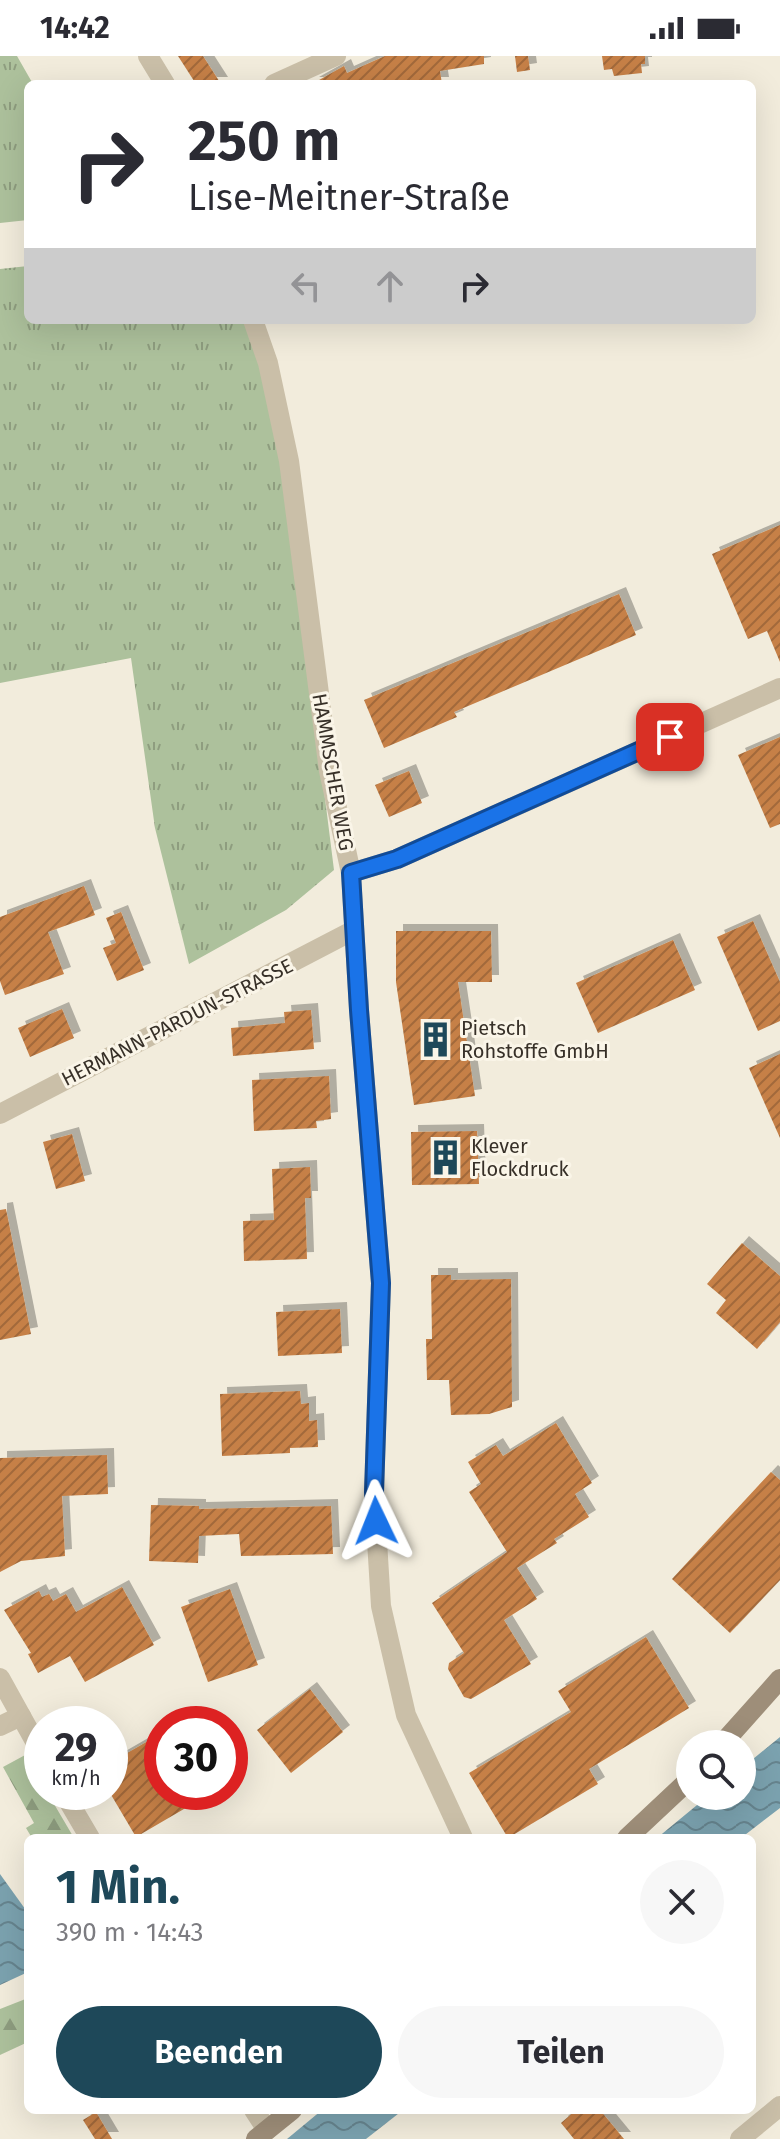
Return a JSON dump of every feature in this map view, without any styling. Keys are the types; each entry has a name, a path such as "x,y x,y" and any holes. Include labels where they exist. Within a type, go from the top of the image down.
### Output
{"street":[{"path":"148,56 163,80"},
{"path":"283,80 336,56"},
{"name":"HAMMSCHER WEG","path":"254,324 268,363 289,461 329,771 351,873 381,1283 374,1492 381,1606 406,1715 461,1834"},
{"path":"351,873 397,859 780,688"},
{"name":"HERMANN-PARDUN-STRASSE","path":"0,1114 354,930"},
{"path":"0,1678 24,1721"},
{"path":"734,1730 780,1679"},
{"path":"0,1726 21,1716"},
{"path":"631,1834 676,1792"},
{"path":"74,1810 88,1834"},
{"path":"740,2139 780,2106"},
{"path":"255,2114 262,2135 287,2114"}],"green space":[{"path":"0,56 17,56 31,80 24,80 24,220 0,223"},
{"path":"24,266 24,324 248,324 258,350 286,487 334,870 286,910 189,964 155,828 131,658 0,683 0,269"},
{"path":"24,1756 24,1805 3,1767"},
{"path":"27,1810 58,1810 72,1834 30,1834 26,1828 34,1823"},
{"path":"24,2000 24,2044 0,2055 0,2009"}],"water":[{"path":"780,1737 780,1808 746,1834 662,1834 691,1810 756,1810 756,1757"},
{"path":"0,1874 24,1907 24,1974 0,1985"},
{"path":"317,2114 398,2114 366,2139 287,2139"}],"building":[{"path":"178,56 203,56 218,80 193,80"},
{"path":"385,56 484,56 484,64 440,71 441,80 319,80 344,66 347,73"},
{"path":"515,56 528,56 530,70 517,72"},
{"path":"602,56 645,56 645,64 641,64 642,73 614,76 612,69 604,70"},
{"path":"780,525 780,662 767,631 748,639 712,554"},
{"path":"619,594 636,635 454,712 457,717 384,748 364,700"},
{"path":"780,737 780,824 770,828 738,755"},
{"path":"409,771 422,803 389,817 375,785"},
{"path":"84,886 95,915 48,932 64,974 5,995 0,981 0,917"},
{"path":"121,912 144,970 117,981 103,948 116,943 106,918"},
{"path":"753,921 780,982 780,1021 758,1031 717,937"},
{"name":"Pietsch Rohstoffe GmbH","path":"396,931 491,931 492,982 458,982 475,1096 414,1105 396,982"},
{"path":"673,940 695,990 598,1033 576,983"},
{"path":"62,1009 74,1038 30,1057 18,1028"},
{"path":"311,1010 314,1049 233,1056 231,1028 285,1023 284,1012"},
{"path":"780,1054 780,1138 749,1068"},
{"path":"329,1076 331,1119 316,1121 317,1128 254,1131 252,1080"},
{"name":"Klever Flockdruck","path":"477,1131 479,1184 412,1185 411,1132"},
{"path":"72,1134 85,1181 56,1189 43,1142"},
{"path":"310,1167 311,1198 305,1198 307,1259 244,1261 243,1221 274,1220 272,1169"},
{"path":"6,1209 31,1334 0,1340 0,1210"},
{"path":"742,1243 780,1276 780,1322 757,1349 716,1313 726,1300 707,1284"},
{"path":"431,1275 451,1275 451,1280 511,1279 512,1407 489,1414 451,1415 449,1380 427,1380 426,1339 432,1339"},
{"path":"340,1309 342,1353 278,1356 276,1312"},
{"path":"300,1391 301,1404 309,1403 309,1421 317,1420 318,1447 290,1448 290,1453 222,1456 220,1394"},
{"path":"556,1423 592,1483 575,1494 589,1517 554,1539 557,1543 517,1568 537,1599 504,1620 531,1664 471,1699 464,1697 448,1669 449,1663 464,1653 432,1603 507,1552 469,1492 481,1484 468,1462 496,1445 503,1456"},
{"path":"107,1455 108,1494 62,1496 65,1556 21,1561 0,1572 0,1458"},
{"path":"771,1472 780,1480 780,1580 730,1633 672,1579"},
{"path":"151,1505 199,1506 199,1509 331,1506 333,1554 241,1556 239,1534 199,1536 198,1563 149,1561"},
{"path":"122,1587 154,1645 85,1682 70,1656 38,1673 28,1654 31,1653 4,1610 39,1591 42,1597 49,1594 53,1601 66,1594 76,1612"},
{"path":"230,1589 258,1665 208,1682 181,1607"},
{"path":"646,1637 689,1708 589,1769 598,1784 515,1834 506,1834 469,1773 571,1712 558,1691"},
{"path":"310,1689 343,1732 291,1773 257,1730"},
{"path":"144,1743 144,1810 182,1810 141,1834 134,1834 120,1810 128,1810 128,1753"},
{"path":"97,2114 112,2139 95,2139 83,2120"},
{"path":"571,2114 603,2114 624,2139 574,2139 561,2123"}],"place":[{"name":"Pietsch Rohstoffe GmbH","path":"435,1039"},
{"name":"Klever Flockdruck","path":"445,1158"}],"route":[{"path":"376,1521 374,1492 381,1283 351,873 397,859 670,737"}]}
